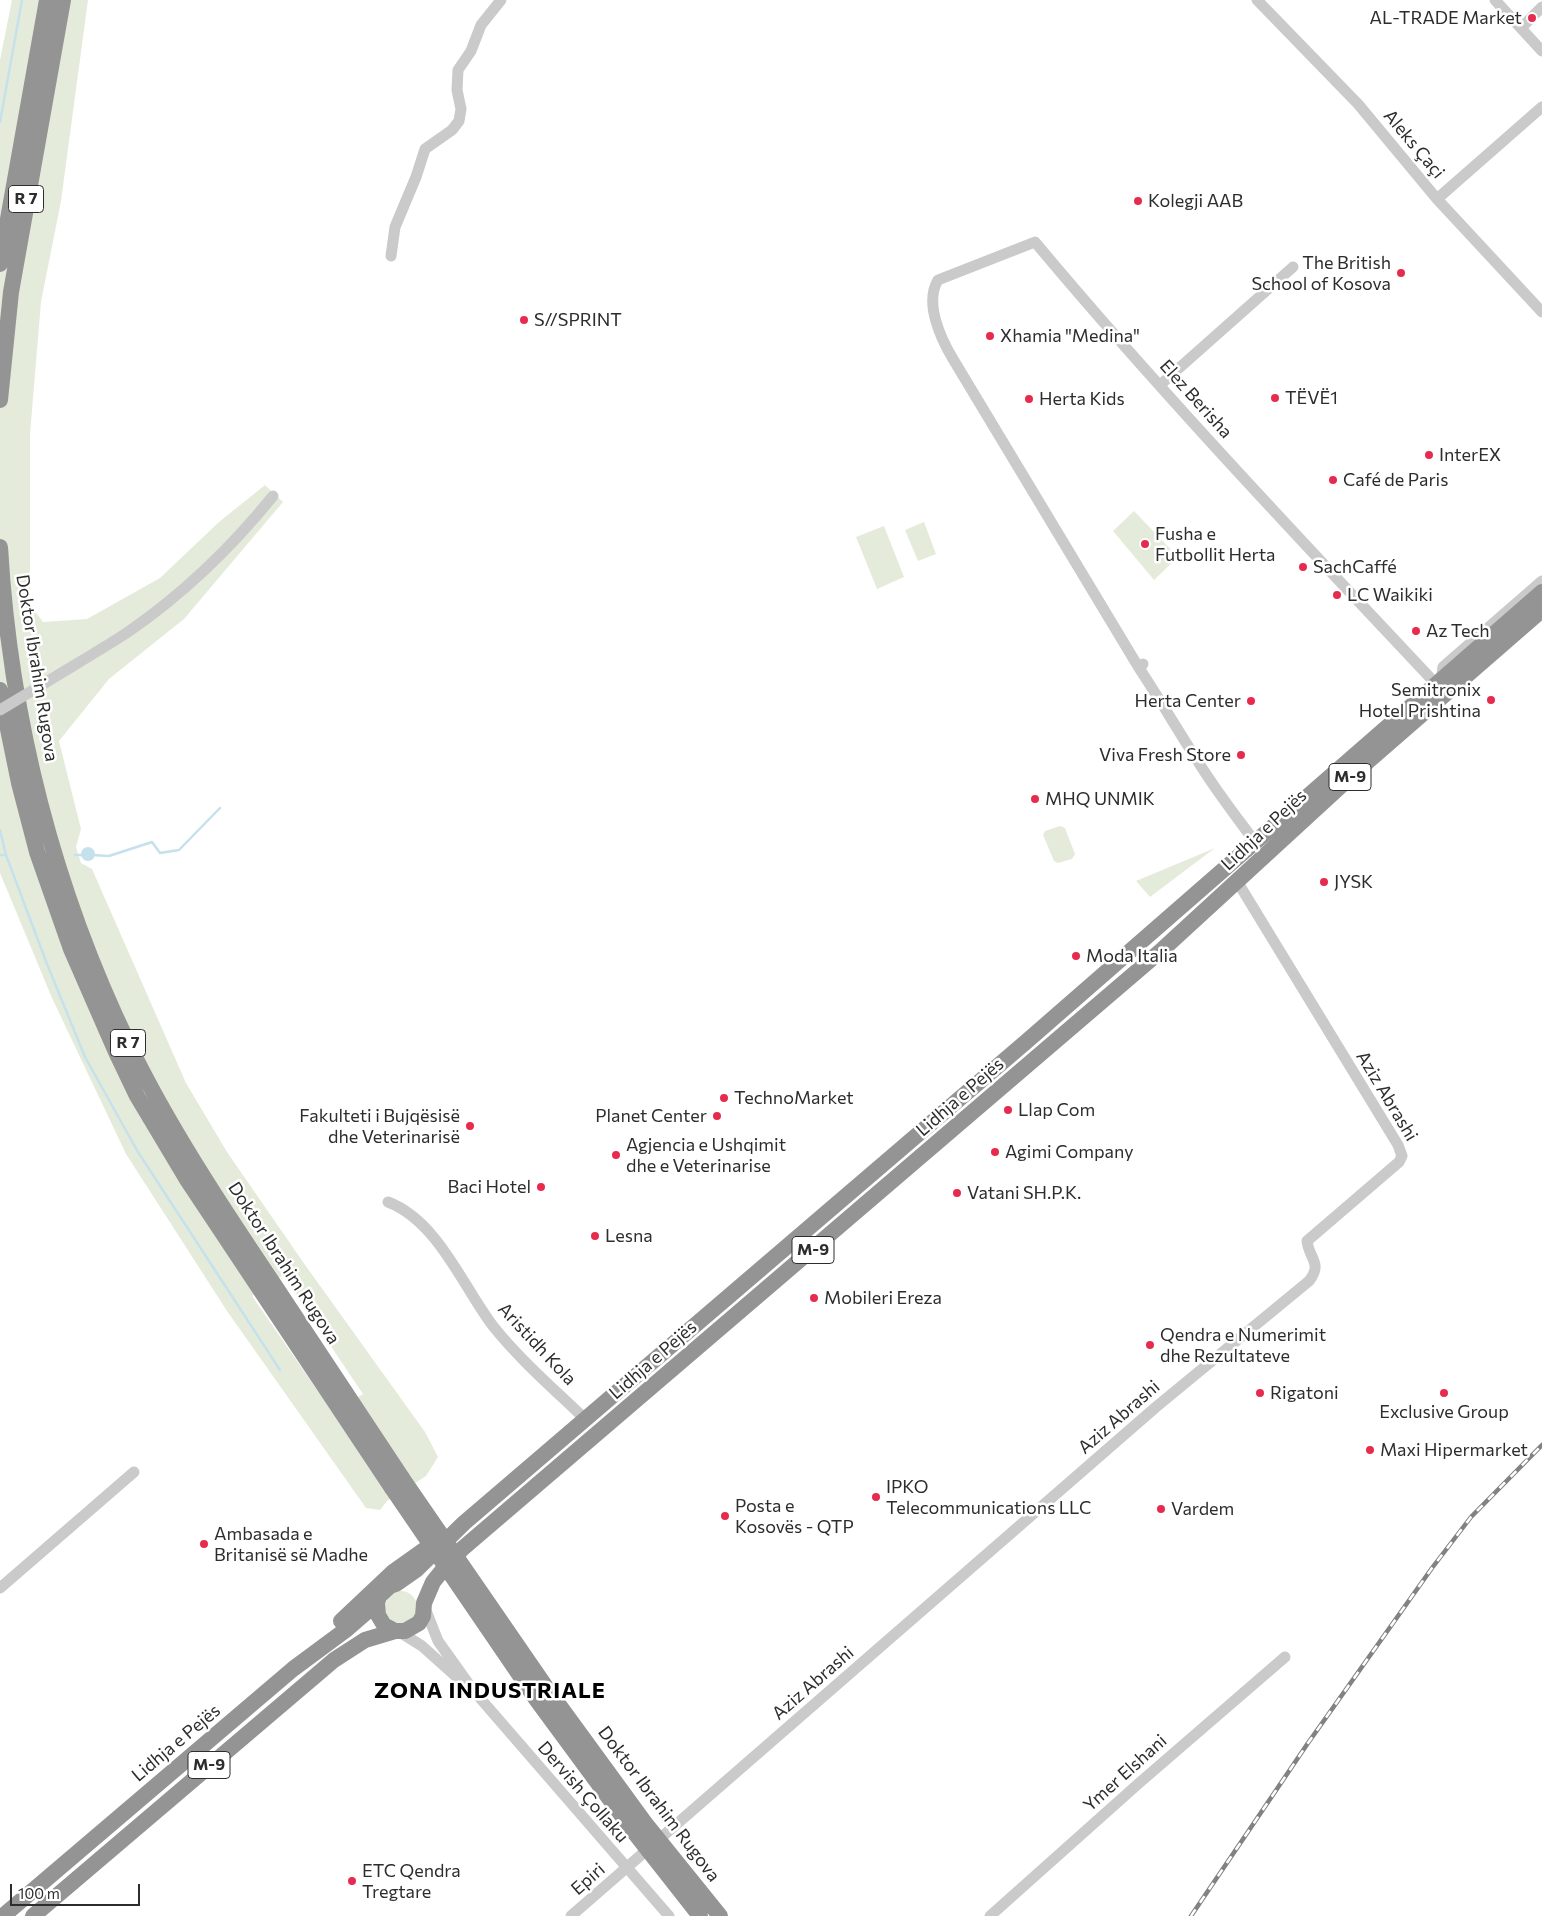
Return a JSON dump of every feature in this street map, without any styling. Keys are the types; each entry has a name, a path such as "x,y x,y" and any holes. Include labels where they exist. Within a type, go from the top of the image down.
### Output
{"highway":[{"name":"R 7","path":"0,264 47,0"},
{"name":"R 7","path":"0,400 11,292 63,0"},
{"name":"Doktor Ibrahim Rugova","path":"0,547 8,637 16,690 34,779 53,850 69,900 112,1007 150,1086 198,1168 397,1483 541,1706 634,1832 700,1916"},
{"name":"Lidhja e Pejës","path":"3,1916 293,1669 347,1629 377,1603 384,1590 396,1584 428,1560 464,1523 956,1102 1542,592"},
{"name":"Lidhja e Pejës","path":"33,1916 319,1671 356,1644 396,1631 406,1631 419,1623 433,1582 462,1550 1148,962 1416,719 1535,622 1542,610"},
{"name":"Doktor Ibrahim Rugova","path":"0,690 19,783 46,878 71,949 137,1096 186,1178 397,1483 645,1822 720,1916"},
{"path":"293,1669 386,1578 464,1523"},
{"path":"396,1584 403,1583 414,1588 419,1592 425,1606"},
{"path":"377,1603 376,1609 380,1621 384,1626 396,1631"}],"street":[{"path":"392,256 395,227 416,177 424,149 452,130 459,121 460,109 456,90 458,70 471,51 481,25 501,0"},
{"name":"Aleks Çaçi","path":"1257,0 1358,104 1437,199 1542,312"},
{"path":"1496,0 1542,51"},
{"path":"1522,27 1542,7"},
{"path":"1437,199 1542,107"},
{"name":"Elez Berisha","path":"1255,842 1224,801 1197,760 1142,666 941,338 936,322 933,292 938,280 1035,242 1075,290 1222,454 1438,682"},
{"path":"1160,385 1293,267"},
{"path":"0,710 129,631 183,590 227,549 273,496"},
{"name":"Lidhja e Pejës","path":"1438,682 1443,667 1542,581"},
{"name":"Aziz Abrashi","path":"627,1868 1156,1406 1309,1281 1316,1270 1316,1264 1309,1251 1307,1240 1399,1162 1402,1156 1398,1145 1309,1002 1237,881"},
{"name":"Aristidh Kola","path":"388,1202 406,1212 435,1240 500,1334 585,1419"},
{"path":"0,1588 134,1472"},
{"path":"425,1606 438,1641 473,1690"},
{"path":"396,1631 422,1646 473,1690"},
{"name":"Ymer Elshani","path":"990,1916 1284,1657"},
{"name":"Dervish Çollaku","path":"473,1690 669,1916"},
{"name":"Epiri","path":"572,1916 627,1868"}],"green space":[{"path":"12,0 88,0 61,201 41,302 30,434 30,604 43,622 87,619 160,578 219,522 265,485 283,502 184,619 109,679 59,741 81,829 76,847 81,863 92,869 186,1083 227,1152 425,1432 438,1457 426,1476 387,1501 380,1510 366,1508 227,1311 126,1154 52,998 0,873 0,60","holes":["283,1275 363,1394 333,1413 252,1296"]},
{"name":"Fusha e Futbollit Herta","path":"1134,511 1178,557 1154,580 1113,531"},
{"path":"924,522 936,554 918,561 905,530"},
{"path":"884,526 904,577 877,589 856,537"},
{"path":"1060,826 1065,828 1075,854 1072,859 1058,863 1054,861 1043,835 1045,831"},
{"path":"1215,848 1150,897 1136,881"},
{"path":"401,1591 413,1595 417,1607 413,1619 401,1623 389,1619 385,1607 389,1595"}],"water":[{"path":"85,847 91,847 95,854 91,861 85,861 81,857 81,851"}],"waterway":[{"path":"0,122 22,0"},
{"path":"92,855 109,856 152,842 160,853 179,850 220,808"},
{"path":"0,830 6,855 47,964 85,1057 138,1152 280,1370"},
{"path":"0,855 6,855"},
{"path":"75,855 84,855"}],"railway":[{"path":"1191,1916 1308,1743 1432,1568 1471,1517 1542,1445"}],"place":[{"name":"AL-TRADE Market","path":"1532,18"},
{"name":"Kolegji AAB","path":"1138,201"},
{"name":"The British School of Kosova","path":"1401,273"},
{"name":"S//SPRINT","path":"524,320"},
{"name":"Xhamia \"Medina\"","path":"990,336"},
{"name":"TËVË1","path":"1275,398"},
{"name":"Herta Kids","path":"1029,399"},
{"name":"InterEX","path":"1429,455"},
{"name":"Café de Paris","path":"1333,480"},
{"name":"Fusha e Futbollit Herta","path":"1145,544"},
{"name":"SachCaffé","path":"1303,567"},
{"name":"LC Waikiki","path":"1337,595"},
{"name":"Az Tech","path":"1416,631"},
{"name":"Semitronix Hotel Prishtina","path":"1491,700"},
{"name":"Herta Center","path":"1251,701"},
{"name":"Viva Fresh Store","path":"1241,755"},
{"name":"MHQ UNMIK","path":"1035,799"},
{"name":"JYSK","path":"1324,882"},
{"name":"Moda Italia","path":"1076,956"},
{"name":"TechnoMarket","path":"724,1098"},
{"name":"Llap Com","path":"1008,1110"},
{"name":"Planet Center","path":"717,1116"},
{"name":"Fakulteti i Bujqësisë dhe Veterinarisë","path":"470,1126"},
{"name":"Agimi Company","path":"995,1152"},
{"name":"Agjencia e Ushqimit dhe e Veterinarise","path":"616,1155"},
{"name":"Baci Hotel","path":"541,1187"},
{"name":"Vatani SH.P.K.","path":"957,1193"},
{"name":"Lesna","path":"595,1236"},
{"name":"Mobileri Ereza","path":"814,1298"},
{"name":"Qendra e Numerimit dhe Rezultateve","path":"1150,1345"},
{"name":"Rigatoni","path":"1260,1393"},
{"name":"Exclusive Group","path":"1444,1393"},
{"name":"Maxi Hipermarket","path":"1370,1450"},
{"name":"IPKO Telecommunications LLC","path":"876,1497"},
{"name":"Vardem","path":"1161,1509"},
{"name":"Posta e Kosovës - QTP","path":"725,1516"},
{"name":"Ambasada e Britanisë së Madhe","path":"204,1544"},
{"name":"ETC Qendra Tregtare","path":"352,1881"}],"district":[{"name":"ZONA INDUSTRIALE","path":"490,1691"}]}
